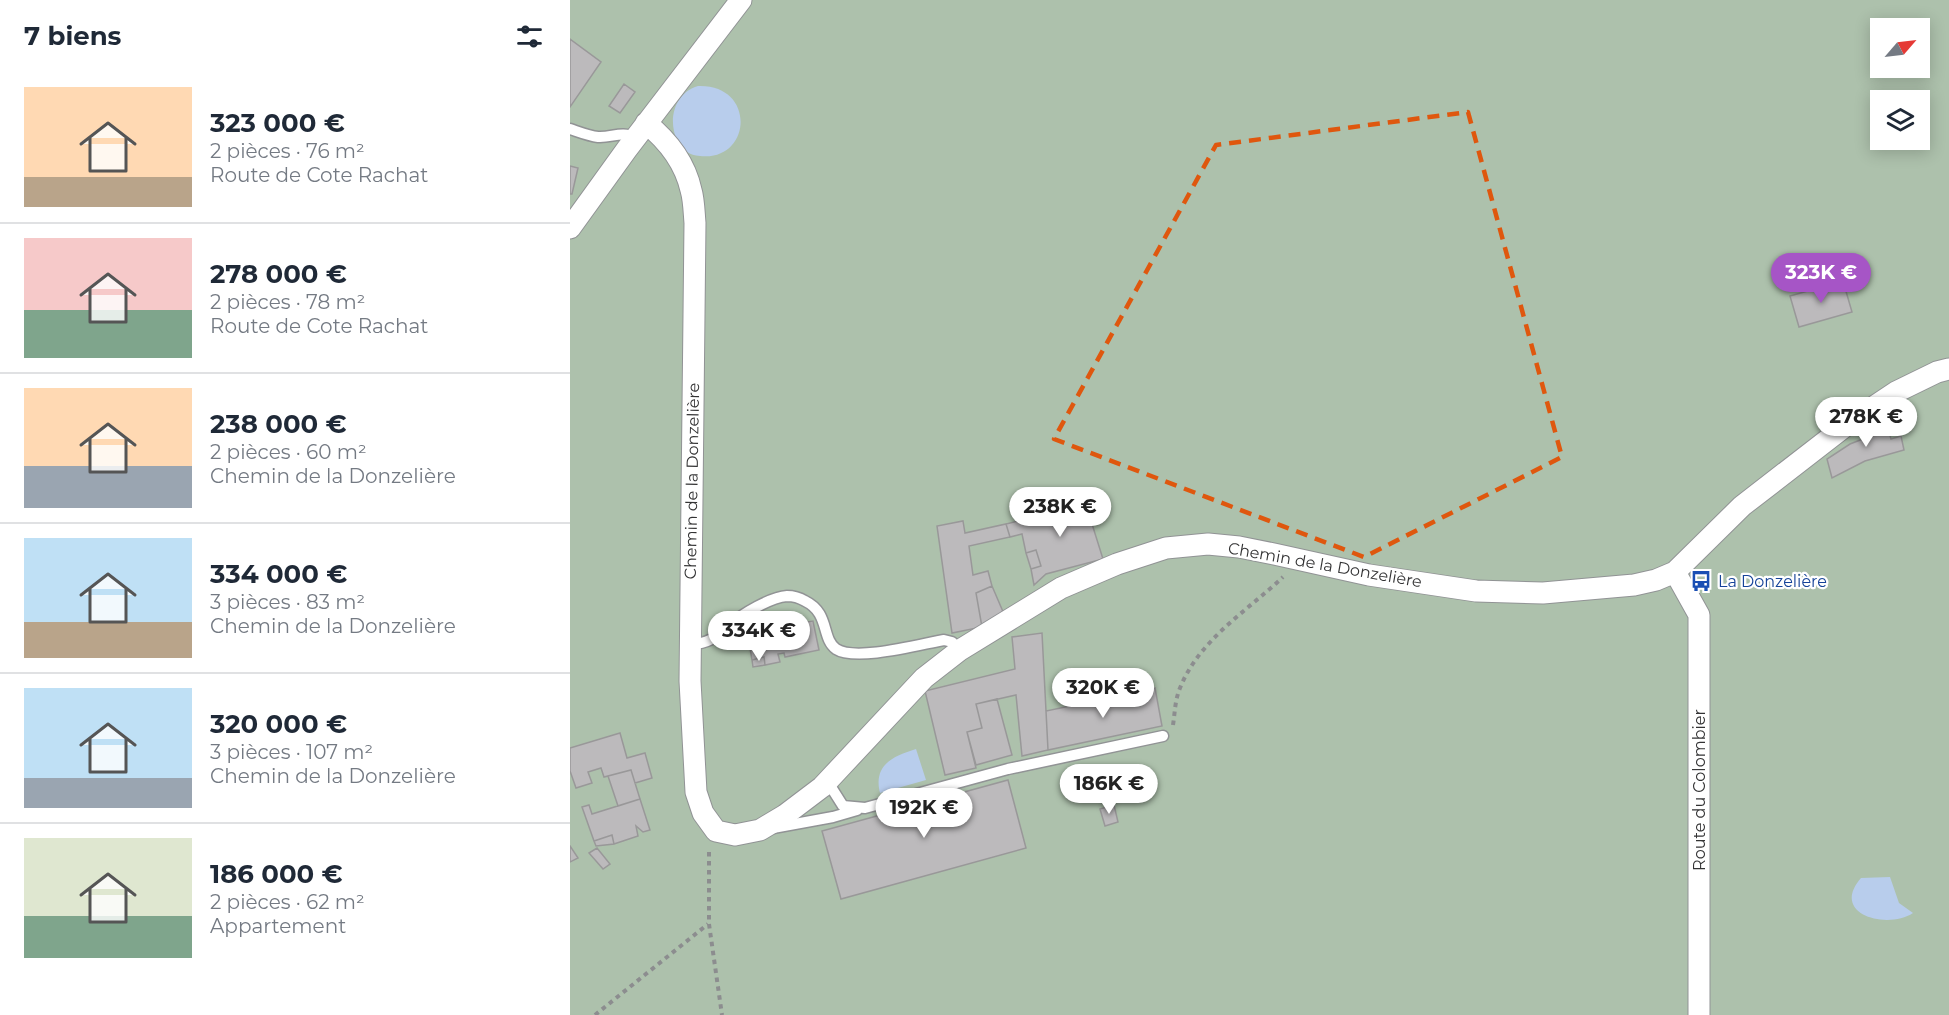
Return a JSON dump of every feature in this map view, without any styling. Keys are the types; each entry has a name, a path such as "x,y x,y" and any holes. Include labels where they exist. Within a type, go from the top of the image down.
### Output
{"street":[{"path":"570,228 741,0"},
{"name":"Chemin de la Donzelière","path":"641,131 663,137 680,162 691,189 695,223 690,681 696,792 703,813 716,831 735,834 760,830 785,815 822,787 924,678 960,650 1061,588 1117,564 1166,548 1208,544 1239,547 1369,575 1476,591 1543,593 1634,585 1656,580 1675,572"},
{"path":"1675,572 1742,506 1848,424 1896,392 1937,372 1949,369"},
{"name":"Route du Colombier","path":"1675,572 1698,615 1699,1015"}],"lane":[{"path":"570,129 600,137 641,131"},
{"path":"691,644 702,644 709,641 752,610 777,598 787,596 807,602 819,611 830,641 837,649 852,653 880,652 945,640 952,642 960,650"},
{"path":"760,830 833,817 1008,769 1163,736"},
{"path":"830,778 831,787 843,806 865,808"}],"path":[{"path":"1163,736 1170,732 1173,726 1179,690 1198,657 1239,615 1282,578 1290,569 1293,558"},
{"path":"716,831 710,849 709,924 722,1015"},
{"path":"595,1015 709,924"}],"highlighted area":[{"path":"1468,112 1562,457 1364,557 1054,439 1216,145"}],"green space":[{"path":"570,0 1949,0 1949,1015 570,1015"}],"water":[{"path":"698,86 717,89 731,97 738,109 741,122 738,136 730,147 717,155 690,154 680,145 675,134 673,117 678,101"},
{"path":"916,749 926,780 880,793 879,775 882,769 893,759"},
{"path":"1890,877 1899,903 1913,913 1890,920 1866,916 1857,910 1852,901 1853,891 1861,878"}],"building":[{"path":"570,39 601,62 570,107"},
{"path":"624,84 635,92 620,113 609,106"},
{"path":"570,166 578,168 572,194 570,194"},
{"path":"1843,281 1852,312 1799,327 1790,296"},
{"path":"1884,413 1891,439 1901,436 1904,450 1865,461 1832,478 1827,459 1850,444 1868,437 1866,426"},
{"path":"1082,492 1103,559 1046,574 1034,585 1031,569 1041,566 1036,550 1026,553 1022,534 1010,537 1006,524 1042,515 1045,524 1059,521 1054,501"},
{"path":"963,521 965,533 1006,524 1010,537 969,546 973,575 988,571 992,586 976,593 982,627 952,633 937,526"},
{"path":"1036,550 1041,566 1031,569 1026,553"},
{"path":"992,586 1004,614 982,627 976,593"},
{"path":"792,613 795,624 813,621 819,650 785,657 784,653 778,654 780,662 765,665 764,657 752,660 748,637 774,632 771,618"},
{"path":"1042,633 1048,750 1022,756 1016,695 976,704 982,728 967,732 976,768 945,775 925,691 1015,669 1012,637"},
{"path":"764,657 765,665 753,667 752,660"},
{"path":"1155,688 1162,726 1048,750 1046,711"},
{"path":"997,699 1012,755 976,765 967,732 982,728 976,704"},
{"path":"620,733 627,758 645,753 652,778 635,783 631,770 604,777 601,768 588,772 592,783 576,788 570,771 570,748"},
{"path":"631,770 640,799 618,806 608,776"},
{"path":"1008,780 1026,848 841,899 822,831"},
{"path":"640,799 650,830 643,832 636,826 638,836 614,844 612,835 594,841 582,807 589,805 592,814"},
{"path":"1114,805 1118,822 1105,826 1100,809"},
{"path":"612,835 614,844 596,846 594,841"},
{"path":"570,846 578,858 570,862"},
{"path":"597,848 610,864 603,869 589,853"}],"place":[{"name":"La Donzelière","path":"1701,581"}]}
